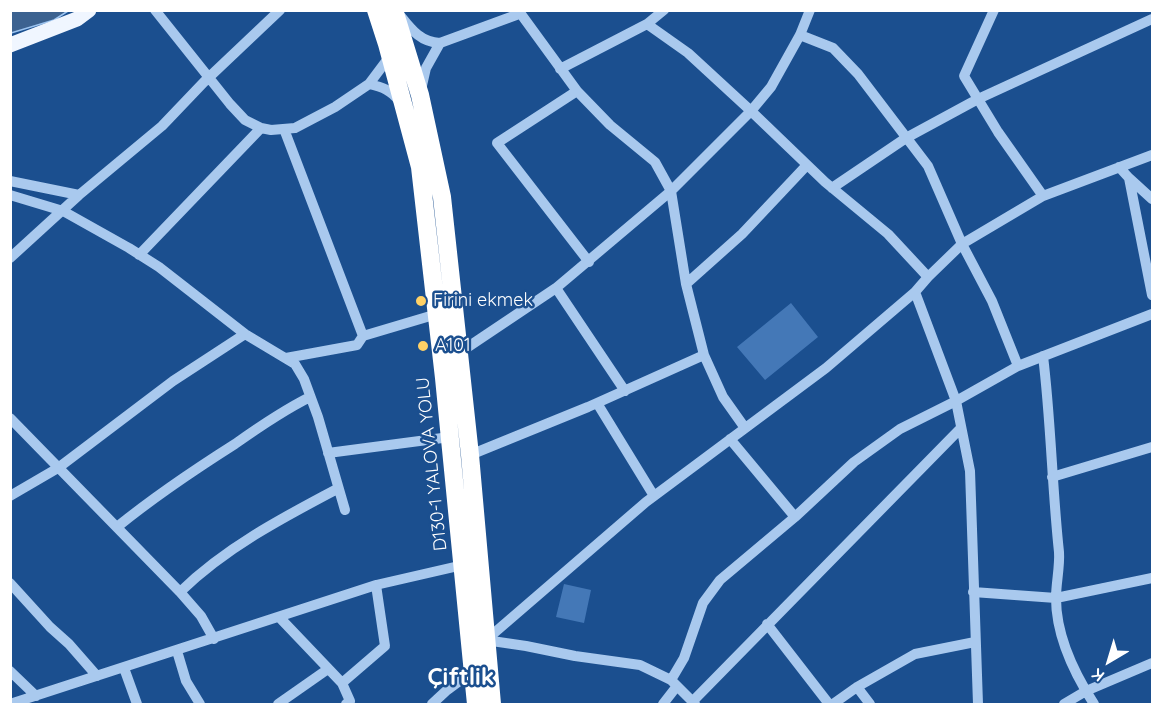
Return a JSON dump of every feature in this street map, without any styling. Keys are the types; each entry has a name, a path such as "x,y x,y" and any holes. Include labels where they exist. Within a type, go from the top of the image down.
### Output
{"highway":[{"name":"D130-1 YALOVA YOLU","path":"376,10 420,166 450,437 476,705"},
{"path":"395,10 420,95 442,197 470,455 492,705"}],"main road":[{"path":"10,45 77,19 89,10"}],"street":[{"path":"155,10 230,104 245,120 261,128 272,130 295,128 325,112 369,84 390,56"},
{"path":"10,258 79,195 162,126 209,77 280,10"},
{"path":"395,10 415,34 428,43 440,44 518,12 576,92 610,125 655,162 671,191 686,285 704,355 723,397 745,428"},
{"path":"560,69 647,24 663,10"},
{"path":"459,353 556,288 671,191 751,111 771,87 800,34 810,10"},
{"path":"993,10 964,76 998,132 1043,196"},
{"path":"832,188 906,138 978,99 1152,19"},
{"path":"647,24 688,53 832,188 888,234 928,277"},
{"path":"800,34 833,48 858,74 928,166 962,244 992,301 1018,366"},
{"path":"420,95 426,68 440,44"},
{"path":"369,84 391,92 407,117"},
{"path":"576,92 497,143 589,262"},
{"path":"139,255 261,128"},
{"path":"284,129 363,336"},
{"path":"485,640 654,496 826,368 915,292 962,244 1043,196 1152,154"},
{"path":"686,285 742,234 807,165"},
{"path":"1119,167 1152,200"},
{"path":"1129,178 1152,295"},
{"path":"10,181 79,195"},
{"path":"10,195 63,211 139,255 159,267 245,334 295,364 304,379 318,417 337,489 345,510"},
{"path":"556,288 625,391"},
{"path":"915,292 956,401 970,471 978,705"},
{"path":"663,705 684,658 703,603 720,580 795,517 854,462 900,429 1018,366 1152,314"},
{"path":"286,358 357,345 363,336 437,315"},
{"path":"10,496 58,468 173,381 245,334"},
{"path":"470,455 597,403 704,355"},
{"path":"1043,356 1059,555 1056,598 1059,627 1068,655 1094,705"},
{"path":"117,527 146,503 211,459 310,397"},
{"path":"597,403 654,496"},
{"path":"10,418 180,592 201,616 214,639"},
{"path":"485,640 640,665 674,683 694,703 767,624 961,428"},
{"path":"328,453 450,437"},
{"path":"730,439 795,517"},
{"path":"1052,477 1152,447"},
{"path":"180,592 199,573 236,548 282,518 337,489"},
{"path":"10,704 376,585 463,565"},
{"path":"973,592 1056,598 1152,578"},
{"path":"10,583 97,676"},
{"path":"342,683 385,646 376,585"},
{"path":"280,618 342,683 350,701 346,705"},
{"path":"767,624 831,705 857,687 915,654 940,651 975,642"},
{"path":"177,651 186,681 200,705"},
{"path":"1064,705 1086,691 1152,663"},
{"path":"124,668 137,705"},
{"path":"278,705 328,669"},
{"path":"10,671 36,696"},
{"path":"432,705 446,691 473,671"},
{"path":"857,687 870,705"}],"water":[{"path":"11,10 68,11 54,20 11,33"}],"building":[{"path":"791,303 818,337 765,380 737,347"},
{"path":"564,584 591,590 584,623 556,617"}],"place":[{"name":"Firini ekmek","path":"421,301"},
{"name":"A101","path":"423,346"}],"district":[{"name":"Çiftlik","path":"461,678"}]}
